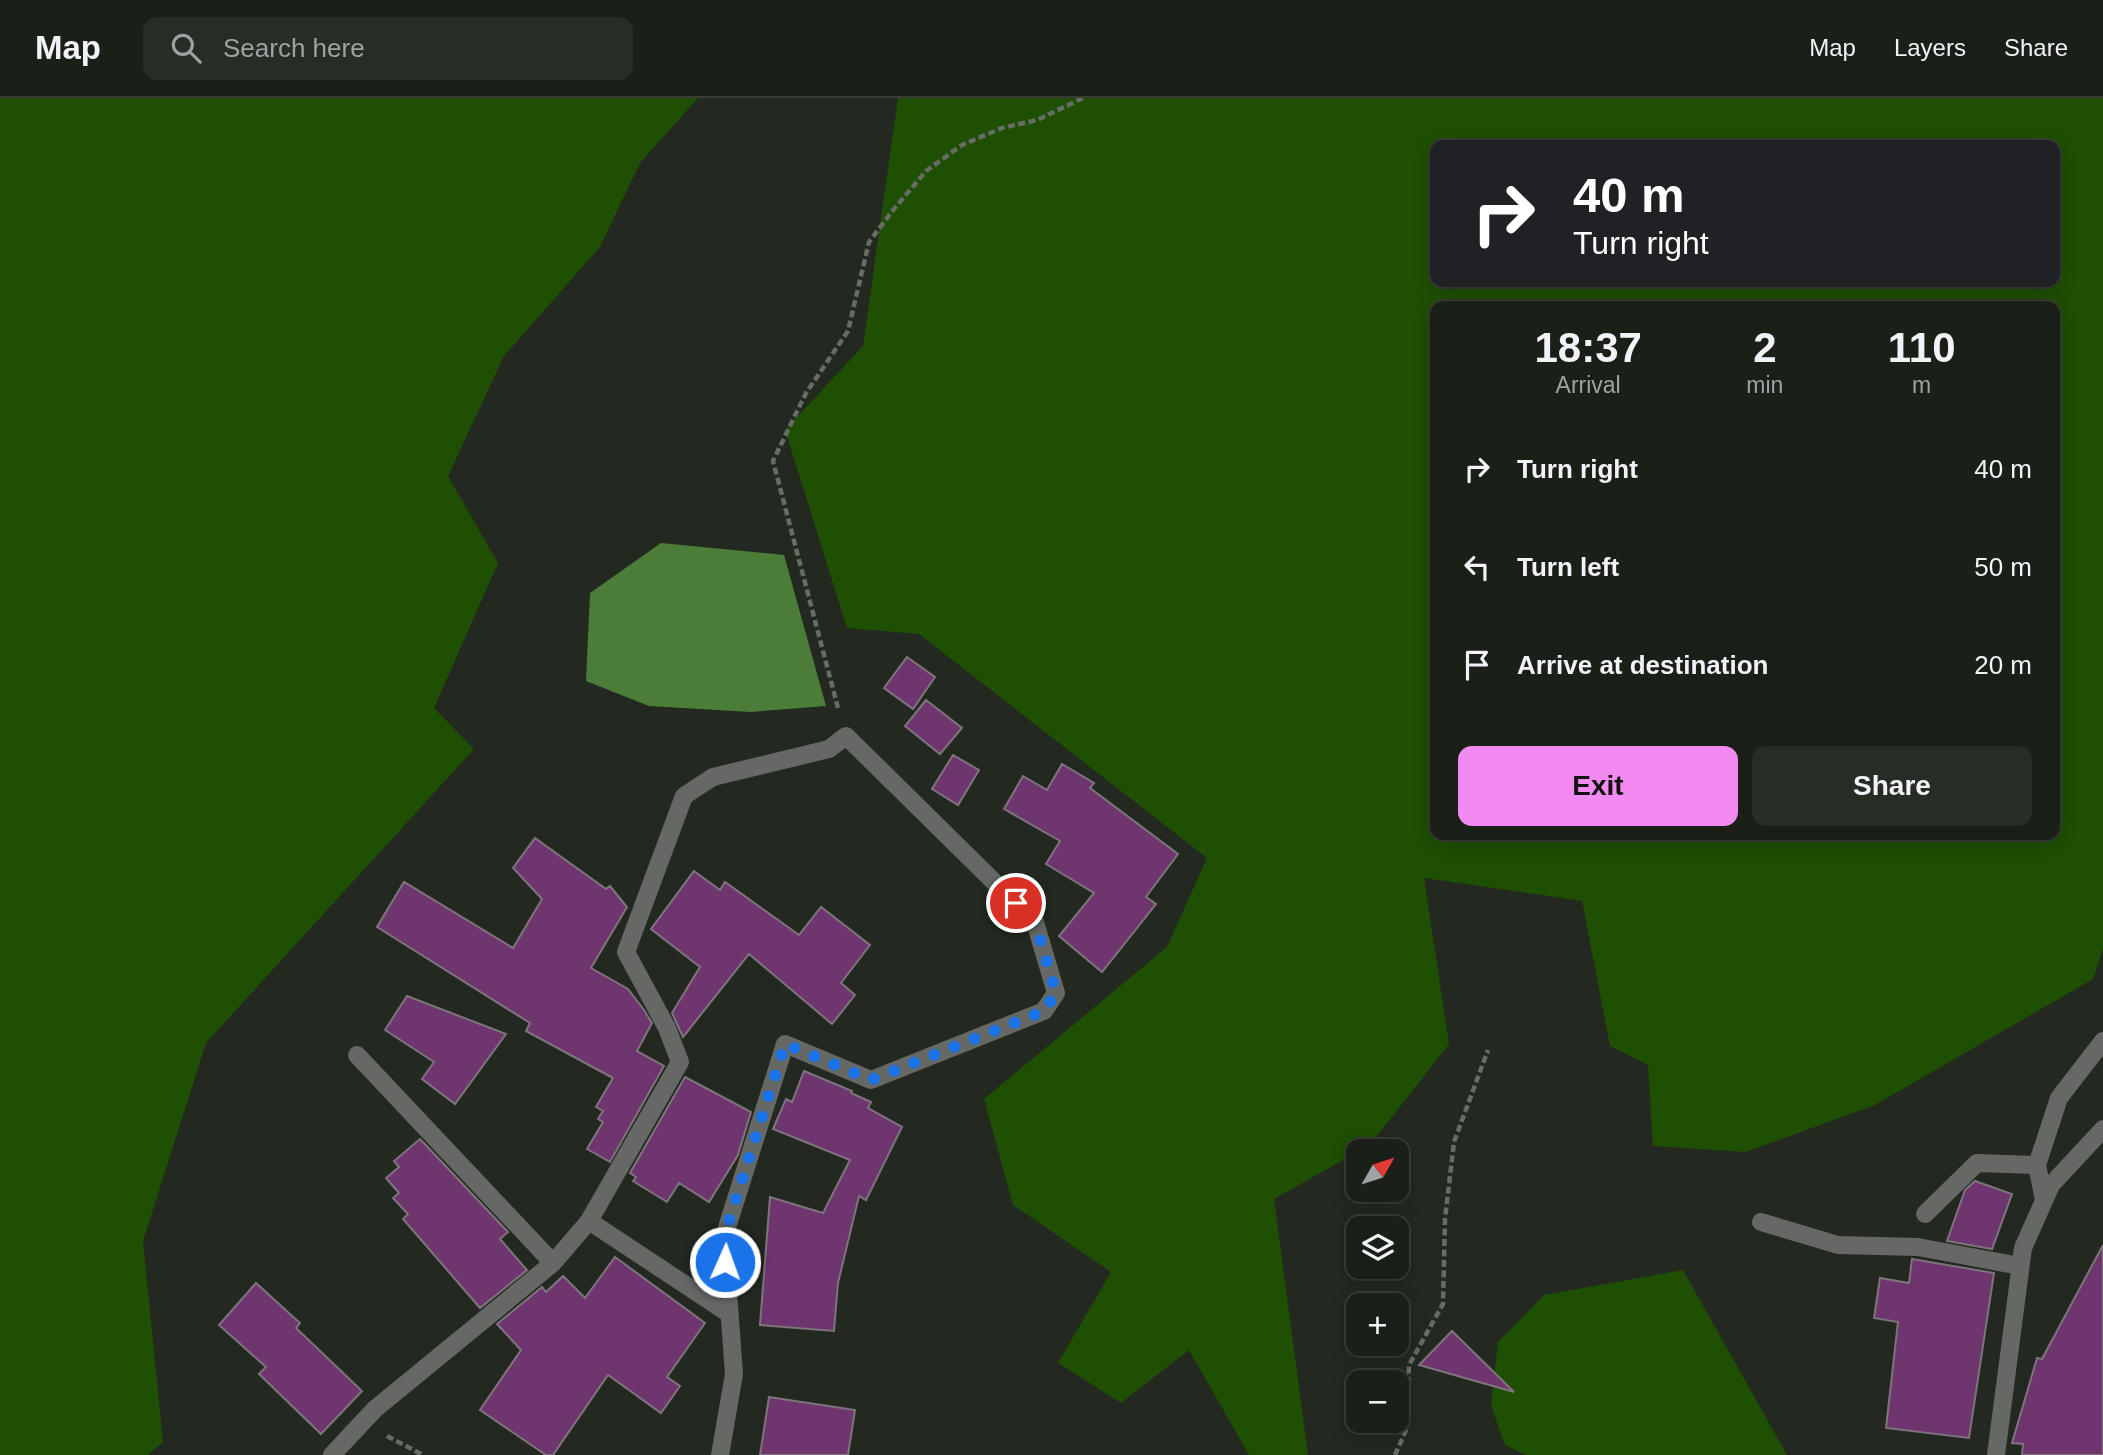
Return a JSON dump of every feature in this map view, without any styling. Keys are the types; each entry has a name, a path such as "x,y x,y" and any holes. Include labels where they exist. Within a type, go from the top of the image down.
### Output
{"street":[{"path":"332,1455 375,1409 553,1263 589,1221 680,1062 667,1028 626,952 684,796 713,777 828,749 846,736 1035,922 1056,993 1044,1011 871,1080 785,1044 724,1237 734,1374 720,1455"},
{"path":"2045,1200 2037,1166 2059,1098 2103,1041"},
{"path":"357,1055 553,1263"},
{"path":"1996,1455 2023,1248 2051,1185 2103,1129"},
{"path":"1925,1214 1977,1163 2037,1166"},
{"path":"589,1221 728,1313"},
{"path":"1761,1223 1838,1245 1918,1247 2020,1266"}],"path":[{"path":"846,736 773,461 806,393 848,331 869,242 894,209 926,172 962,145 1002,128 1038,120 1083,98"},
{"path":"1395,1455 1407,1428 1409,1365 1443,1304 1445,1219 1454,1142 1488,1050"},
{"path":"361,1423 423,1455"}],"shaded area":[{"path":"0,98 698,98 640,163 600,247 504,356 448,476 498,563 434,708 474,749 206,1043 143,1241 163,1442 148,1455 0,1455"},
{"path":"898,98 2103,98 2103,949 2093,979 1875,1105 1746,1152 1653,1146 1648,1065 1610,1046 1582,901 1424,878 1449,1044 1375,1139 1346,1139 1346,1158 1274,1199 1308,1455 1249,1455 1189,1350 1121,1403 1058,1363 1111,1272 1013,1205 984,1099 1167,947 1207,858 919,634 847,628 785,430 863,346"},
{"path":"661,543 784,555 826,706 751,712 649,706 586,681 590,593"},
{"path":"1683,1270 1787,1455 1526,1455 1505,1445 1491,1406 1498,1342 1544,1295"}],"building":[{"path":"907,657 935,677 913,709 884,688"},
{"path":"926,700 962,728 940,754 905,726"},
{"path":"953,755 979,770 958,805 932,789"},
{"path":"1062,764 1094,783 1090,788 1178,854 1146,897 1156,904 1102,972 1059,936 1094,893 1046,864 1060,841 1004,809 1023,776 1047,790"},
{"path":"535,838 606,889 610,886 627,907 591,968 628,989 644,1010 652,1023 637,1051 664,1066 610,1162 587,1149 603,1122 598,1119 603,1111 596,1107 613,1078 526,1031 530,1023 377,927 404,882 513,948 542,899 513,868"},
{"path":"694,871 720,890 725,882 799,935 821,907 870,945 841,983 855,995 832,1024 749,954 683,1037 672,1013 700,967 651,929"},
{"path":"407,996 506,1034 455,1104 422,1079 434,1062 385,1030"},
{"path":"804,1071 852,1091 851,1093 871,1102 868,1108 902,1127 866,1200 859,1196 838,1283 834,1331 760,1325 770,1197 823,1213 850,1160 773,1129 786,1099 792,1102"},
{"path":"685,1077 751,1112 738,1155 709,1202 679,1183 667,1202 633,1181 636,1177 630,1173"},
{"path":"420,1139 508,1232 500,1239 527,1270 480,1308 403,1219 408,1214 393,1198 399,1193 386,1178 399,1167 394,1161"},
{"path":"1975,1181 2012,1194 1992,1249 1947,1241 1965,1190"},
{"path":"2103,1245 2103,1455 2022,1455 2023,1444 2012,1443 2037,1358 2042,1359"},
{"path":"615,1257 705,1323 667,1377 680,1386 661,1413 608,1375 553,1455 546,1455 480,1410 521,1350 497,1324 542,1287 546,1292 563,1276 585,1298"},
{"path":"1912,1259 1994,1273 1969,1438 1886,1428 1898,1322 1874,1318 1880,1278 1909,1283"},
{"path":"256,1283 300,1323 296,1328 362,1391 321,1434 259,1374 266,1367 219,1325"},
{"path":"1452,1331 1514,1392 1419,1365"},
{"path":"769,1397 855,1410 848,1455 760,1455"}],"route":[{"path":"725,1262 724,1237 785,1044 871,1080 917,1064 1044,1011 1056,993 1035,922 1016,903"}]}
